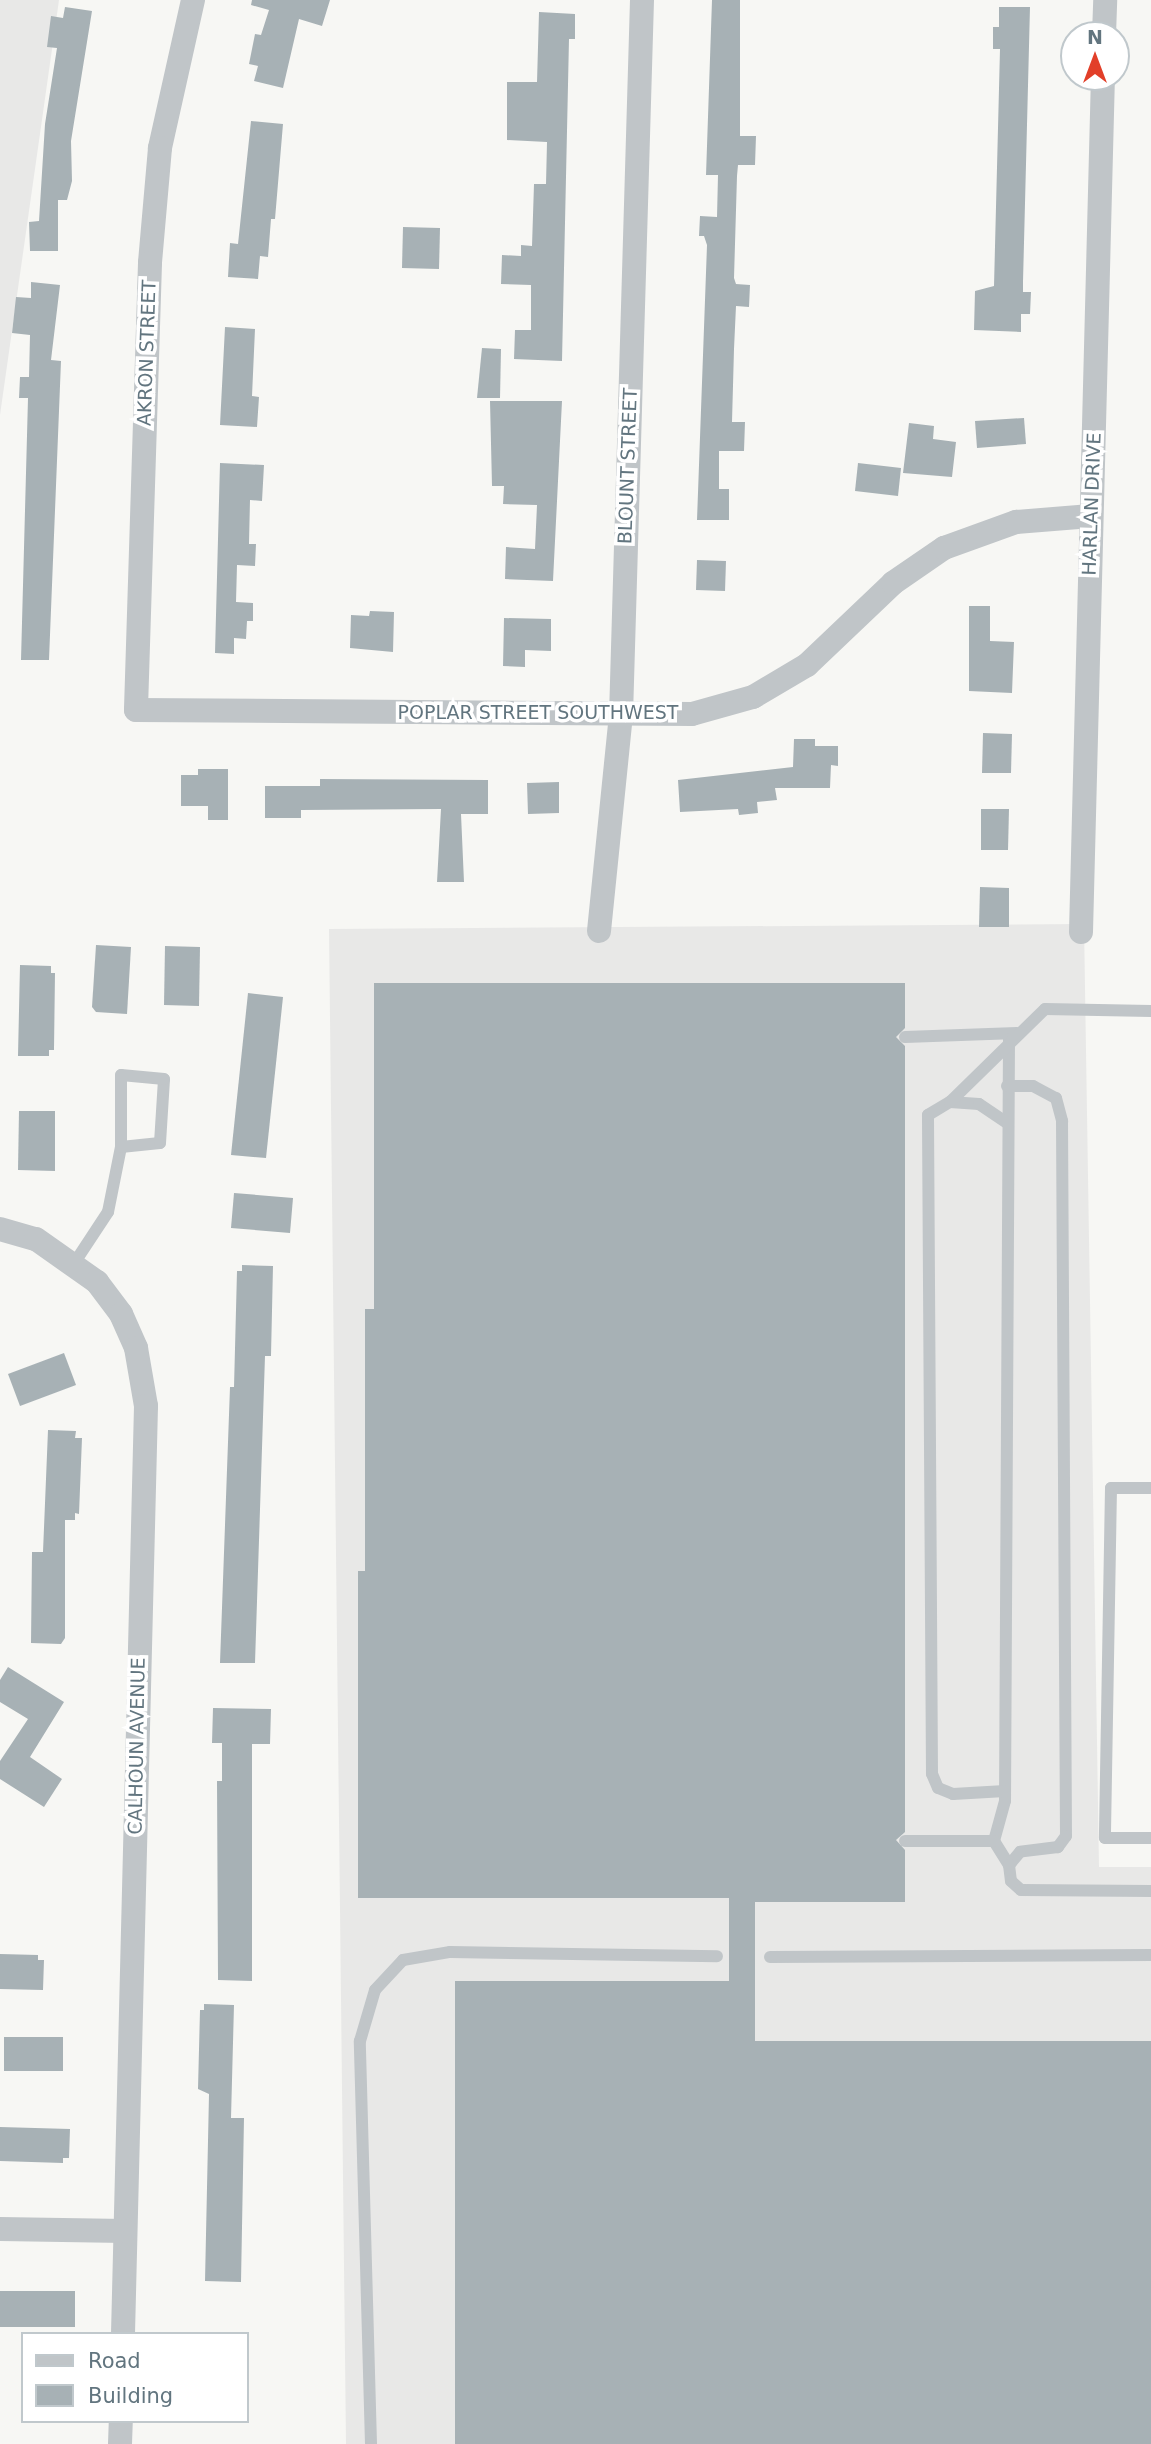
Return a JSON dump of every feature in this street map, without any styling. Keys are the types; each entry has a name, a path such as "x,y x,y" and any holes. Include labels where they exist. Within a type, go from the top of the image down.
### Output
{"street":[{"name":"AKRON STREET","path":"136,710 149,263 160,148 193,0"},
{"name":"BLOUNT STREET","path":"599,931 621,716 642,0"},
{"path":"1104,21 1105,0"},
{"name":"HARLAN DRIVE","path":"1080,932 1103,91"},
{"name":"POPLAR STREET SOUTHWEST","path":"136,710 621,716 692,713 753,697 807,665 893,583 944,548 1016,522 1091,516"},
{"name":"CALHOUN AVENUE","path":"0,1229 36,1239 75,1262 121,1314 136,1348 146,1406 123,2332"},
{"path":"0,2229 125,2231"},
{"path":"120,2444 121,2423"}],"lane":[{"path":"1005,1791 953,1794 938,1788 932,1774 928,1115 950,1102 1013,1036 1045,1009 1151,1011"},
{"path":"905,1037 1013,1036"},
{"path":"1013,1036 1013,1058 1007,1086 1005,1791 994,1841 1010,1865 1011,1881 1021,1890 1151,1891"},
{"path":"75,1262 108,1212 121,1147 121,1075 164,1079 160,1143 121,1147"},
{"path":"1007,1086 1033,1086 1056,1098 1062,1121 1066,1822 1066,1836 1058,1847 1020,1852 1010,1865"},
{"path":"950,1102 979,1104 1007,1123"},
{"path":"1151,1488 1111,1488 1105,1838 1151,1838"},
{"path":"905,1841 994,1841"},
{"path":"371,2444 360,2041 374,1990 403,1960 450,1952 717,1956"},
{"path":"770,1957 1151,1955"}],"shaded area":[{"path":"0,0 59,0 0,415"},
{"path":"1084,924 1099,1867 1151,1867 1151,2444 346,2444 329,929"}],"building":[{"path":"252,0 330,0 322,26 299,19 283,88 254,81 258,66 249,64 255,34 261,35 269,10 251,5"},
{"path":"712,0 740,0 740,136 756,136 755,165 738,165 737,176 734,278 736,284 750,285 749,307 736,306 734,349 732,422 745,422 744,451 719,451 719,489 729,489 729,520 697,520 707,245 704,236 699,236 700,216 717,217 718,175 706,175"},
{"path":"65,7 92,11 71,141 72,181 67,200 58,200 58,251 30,251 29,222 39,221 45,124 57,48 47,47 51,16 63,18"},
{"path":"999,7 1030,7 1023,292 1031,292 1030,314 1021,314 1021,332 974,330 975,291 994,286 1000,49 993,49 993,27 999,27"},
{"path":"539,12 575,14 575,39 569,39 562,361 514,359 515,330 531,330 531,285 501,284 502,255 521,256 521,245 532,246 534,184 546,184 547,142 507,140 507,82 537,82"},
{"path":"251,121 283,124 275,219 271,219 268,257 260,256 258,279 228,277 230,243 238,244"},
{"path":"403,227 440,228 439,269 402,268"},
{"path":"31,282 60,285 51,360 61,361 49,660 21,660 28,398 19,398 20,377 29,377 30,335 12,333 16,297 31,298"},
{"path":"225,327 255,329 252,396 259,397 257,427 220,425"},
{"path":"482,348 501,349 500,398 477,398"},
{"path":"490,401 562,401 553,581 505,579 506,547 535,549 537,505 503,504 504,486 492,486"},
{"path":"1024,418 1026,444 977,448 975,421"},
{"path":"909,423 934,426 933,439 956,442 952,477 903,473"},
{"path":"220,463 264,465 262,501 250,500 249,544 256,544 255,566 237,565 236,602 253,603 253,621 247,621 246,639 234,638 234,654 215,653"},
{"path":"858,463 901,468 898,496 855,491"},
{"path":"697,560 726,561 725,591 696,590"},
{"path":"969,606 990,606 990,641 1014,642 1012,693 969,691"},
{"path":"370,611 394,612 393,652 350,648 351,615 369,616"},
{"path":"504,618 551,619 551,651 525,650 525,667 503,666"},
{"path":"983,733 1012,734 1011,773 982,773"},
{"path":"794,739 815,739 815,746 838,746 838,766 831,765 830,788 775,788 777,800 757,802 758,813 739,815 738,809 680,812 678,780 793,767"},
{"path":"198,769 228,769 228,820 208,820 208,806 181,806 181,775 198,775"},
{"path":"320,779 488,780 488,814 461,814 464,882 437,882 441,809 301,810 301,818 265,818 265,786 320,786"},
{"path":"559,782 559,813 528,814 527,783"},
{"path":"981,809 1009,809 1008,850 981,850"},
{"path":"980,887 1009,888 1009,927 979,927"},
{"path":"96,945 131,947 127,1014 96,1012 92,1007"},
{"path":"165,946 200,947 199,1006 164,1005"},
{"path":"20,965 51,966 51,973 55,973 54,1050 49,1050 49,1056 18,1056"},
{"path":"374,983 905,983 905,1028 896,1037 905,1046 905,1832 896,1840 905,1850 905,1902 755,1902 755,2041 1151,2041 1151,2444 455,2444 455,1981 729,1981 729,1898 358,1898 358,1571 365,1571 365,1309 374,1309"},
{"path":"248,993 283,997 266,1158 231,1155"},
{"path":"19,1111 55,1111 55,1171 18,1170"},
{"path":"234,1193 293,1198 290,1233 231,1228"},
{"path":"242,1265 273,1266 271,1356 265,1356 255,1663 220,1663 230,1387 234,1387 237,1271 242,1271"},
{"path":"64,1353 76,1385 20,1406 8,1374"},
{"path":"48,1430 76,1431 75,1438 82,1438 79,1514 75,1513 75,1520 65,1520 65,1638 61,1644 31,1643 32,1552 43,1552"},
{"path":"8,1667 64,1702 30,1757 62,1779 44,1807 0,1779 0,1761 28,1719 0,1702 0,1680"},
{"path":"213,1708 271,1709 270,1744 252,1744 252,1981 218,1980 217,1781 222,1781 222,1743 212,1743"},
{"path":"0,1954 38,1955 38,1960 44,1960 43,1990 0,1989"},
{"path":"204,2004 234,2005 231,2118 244,2118 241,2282 205,2281 209,2094 198,2089 200,2010 204,2010"},
{"path":"4,2037 63,2037 63,2071 4,2071"},
{"path":"0,2127 70,2129 69,2158 63,2158 63,2163 0,2161"},
{"path":"0,2291 75,2291 75,2327 0,2327"}]}
